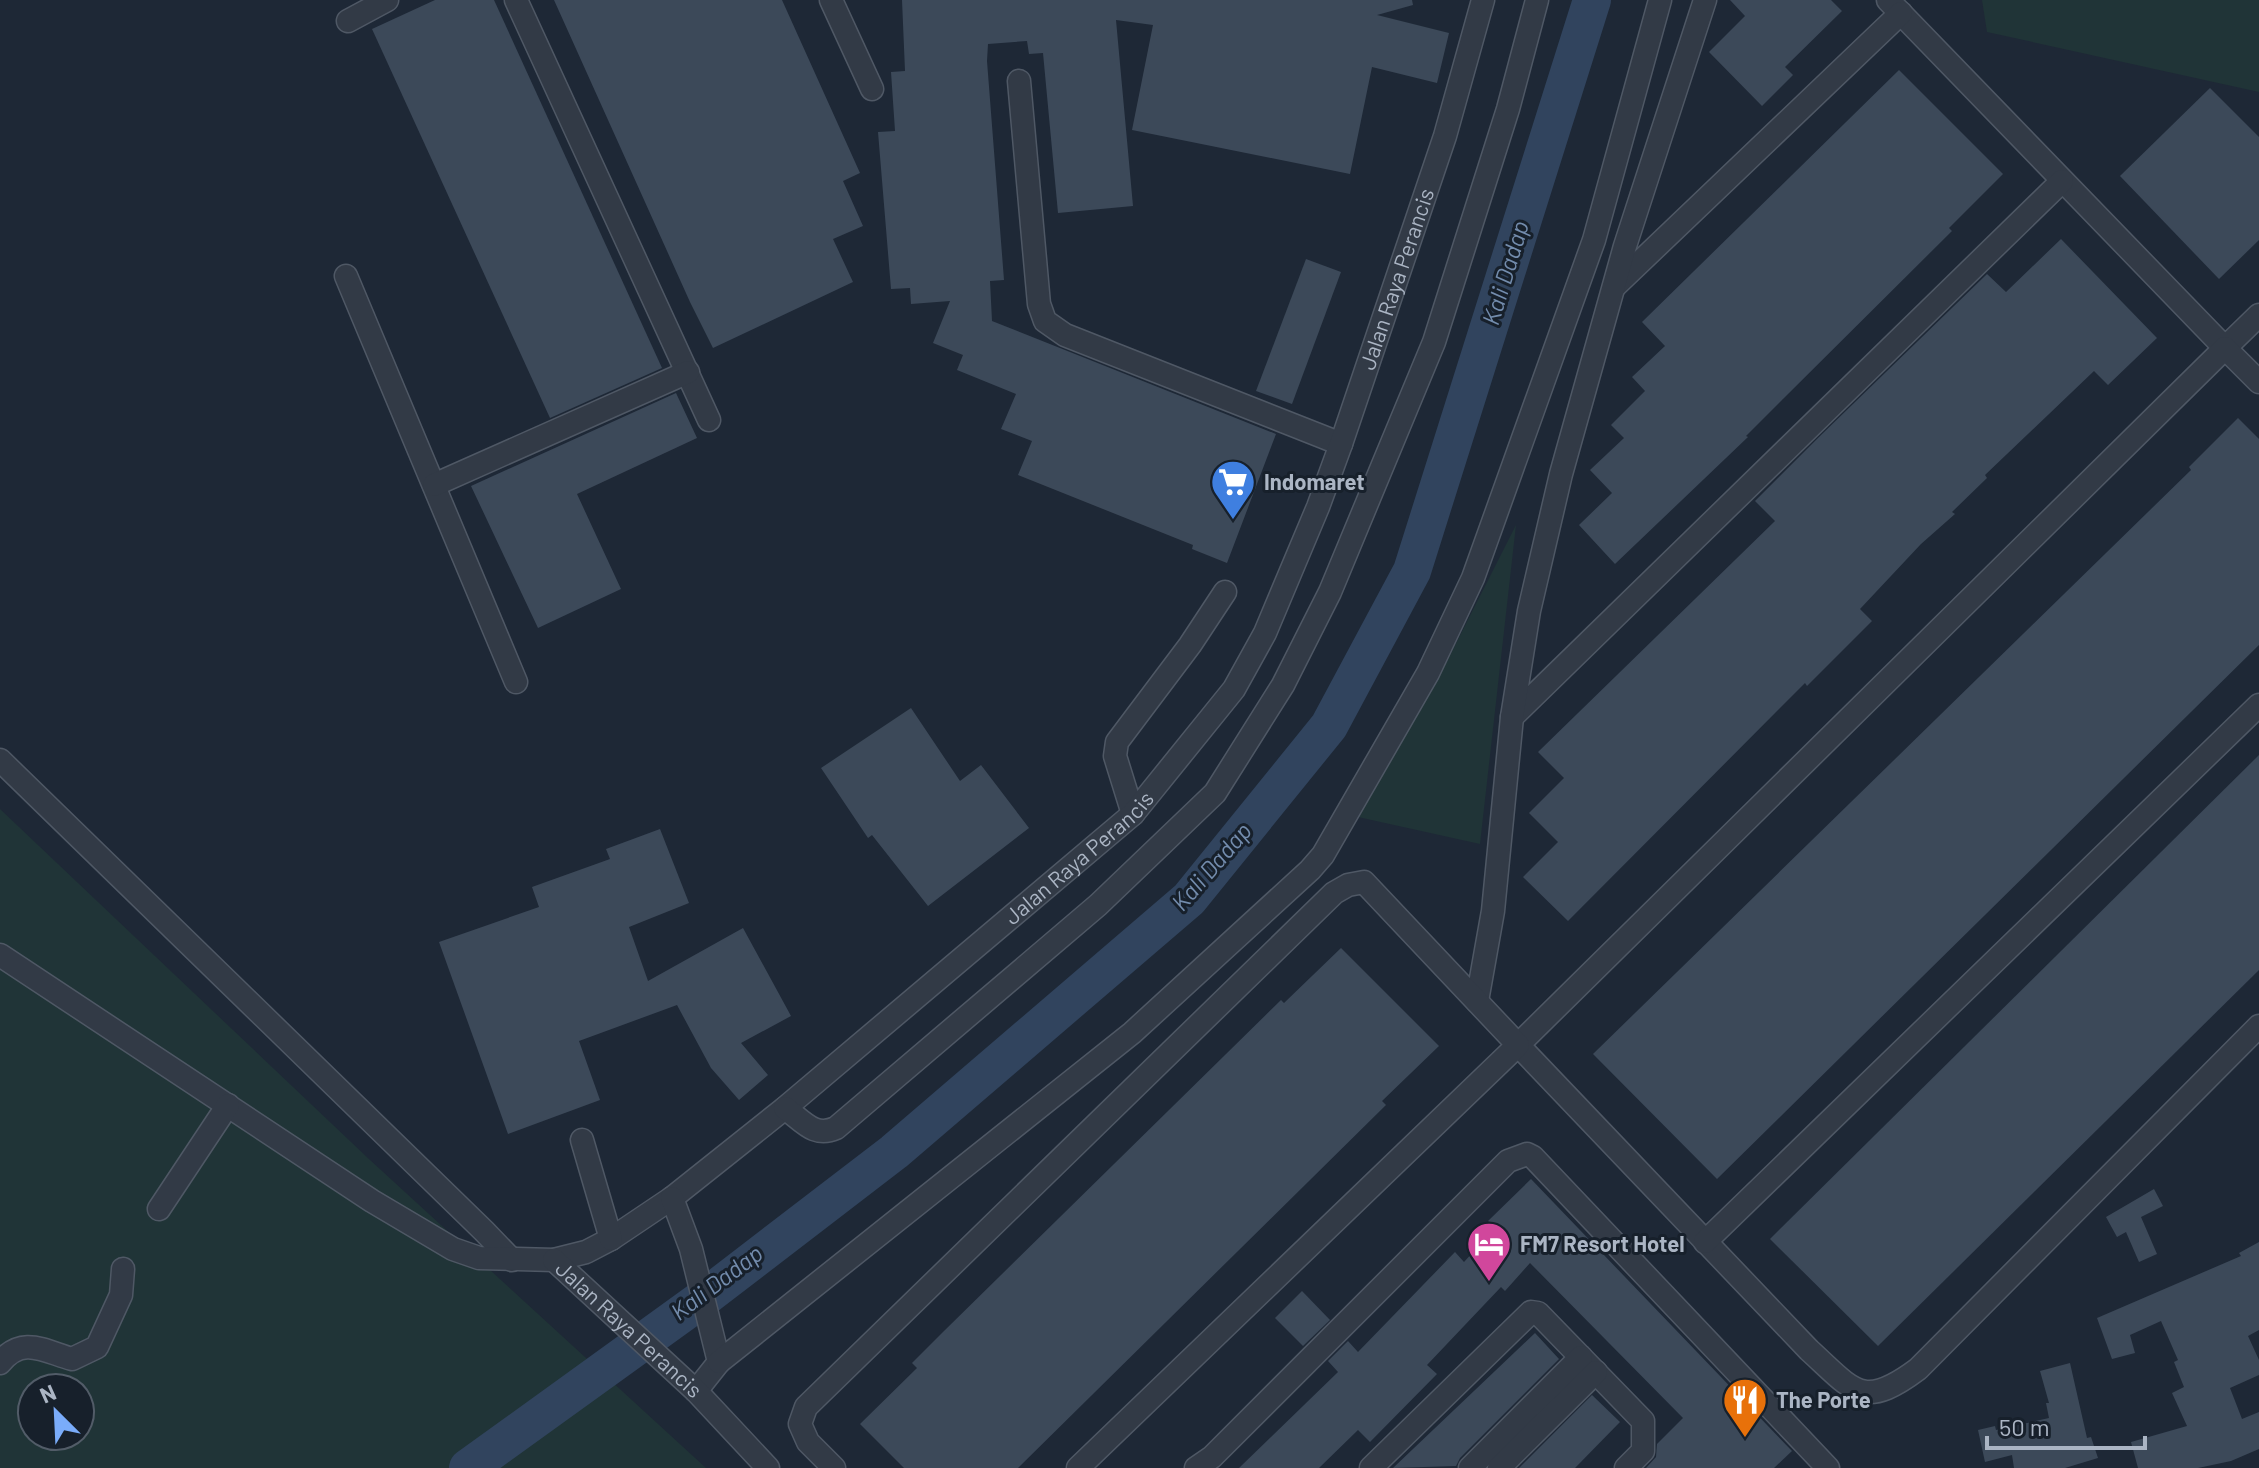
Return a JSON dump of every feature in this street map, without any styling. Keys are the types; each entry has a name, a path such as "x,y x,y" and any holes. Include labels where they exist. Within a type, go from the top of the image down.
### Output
{"street":[{"path":"348,21 387,0"},
{"path":"516,0 709,420"},
{"path":"831,0 872,89"},
{"name":"Jalan Raya Perancis","path":"554,1260 571,1258 611,1239 672,1198 785,1108 1133,814 1234,689 1265,633 1341,444 1445,136 1483,0"},
{"path":"785,1108 814,1131 825,1133 836,1128 1098,905 1215,793 1283,685 1330,592 1428,357 1508,109 1537,0"},
{"path":"696,1391 719,1362 1132,1033 1323,855 1428,673 1473,578 1594,240 1660,0"},
{"path":"1477,1001 1493,911 1512,717 1529,611 1561,474 1614,286 1705,0"},
{"path":"1614,286 1894,7 2259,382"},
{"path":"1019,81 1039,304 1045,321 1065,335 1341,444"},
{"path":"1512,717 2062,181"},
{"path":"346,276 516,682"},
{"path":"1078,1468 1518,1045 2259,315"},
{"path":"434,485 688,372"},
{"path":"1133,814 1115,756 1117,742 1190,645 1225,592"},
{"path":"1705,1242 2259,705"},
{"path":"0,760 512,1260"},
{"path":"834,1468 808,1442 800,1424 806,1407 1334,893 1348,885 1364,882 1809,1350 1855,1391 1874,1393 1898,1384 1918,1369 2259,1026"},
{"path":"0,955 427,1235 479,1258 554,1260"},
{"path":"159,1209 228,1105"},
{"path":"582,1140 611,1239"},
{"path":"1211,1464 1508,1161 1527,1154 1828,1468"},
{"path":"672,1198 691,1249 719,1362"},
{"name":"Jalan Raya Perancis","path":"554,1260 696,1391 768,1468"},
{"path":"0,1363 9,1352 27,1345 72,1359 97,1347 121,1295 123,1269"},
{"path":"1371,1468 1531,1312 1538,1313 1643,1421 1643,1451 1626,1468"},
{"path":"1470,1468 1588,1365"},
{"path":"1499,1468 1588,1365"}],"green space":[{"path":"1982,0 2259,0 2259,92 1987,32"},
{"path":"1516,525 1480,844 1358,817 1441,673"},
{"path":"0,809 370,1160 706,1468 0,1468"}],"building":[{"path":"435,0 494,0 662,368 550,418 372,29"},
{"path":"554,0 782,0 860,173 843,181 863,226 833,239 853,282 713,348"},
{"path":"902,0 1412,0 1413,5 1377,15 1449,33 1437,83 1372,67 1350,174 1132,130 1153,25 1116,20 1133,206 1058,213 1043,53 1029,54 1027,41 988,44 1004,280 990,281 992,321 1276,434 1227,563 1192,549 1193,545 1018,475 1032,441 1001,429 1016,394 957,370 963,355 933,343 950,301 911,304 910,288 891,289 878,132 895,131 891,72 905,71"},
{"path":"1730,0 1831,0 1842,11 1785,67 1793,75 1762,106 1709,52 1745,16"},
{"path":"1899,70 2003,174 1949,228 1952,231 1748,437 1615,564 1579,525 1612,493 1590,470 1624,438 1611,425 1645,391 1632,377 1665,346 1642,322"},
{"path":"2210,88 2259,137 2259,240 2219,279 2120,176"},
{"path":"2061,239 2157,338 2108,385 2094,371 1985,475 1987,478 1952,512 1955,514 1921,544 1860,609 1872,621 1807,686 1805,683 1568,921 1523,877 1558,842 1529,813 1564,778 1538,752 1775,521 1755,501 1819,437 1987,274 2006,292"},
{"path":"1306,259 1341,272 1292,404 1256,391"},
{"path":"676,393 697,438 577,494 621,589 538,628 471,486"},
{"path":"2238,418 2259,439 2259,645 1717,1179 1593,1054 2191,470 2189,467"},
{"path":"911,708 960,781 981,765 1029,828 928,906 872,835 868,838 821,768"},
{"path":"2259,755 2259,970 1878,1346 1770,1239"},
{"path":"660,829 689,903 629,927 648,981 743,928 791,1016 741,1043 768,1075 739,1100 711,1068 677,1005 579,1041 600,1100 508,1134 439,942 539,907 532,887 610,859 606,849"},
{"path":"1341,948 1439,1046 1382,1101 1386,1105 1018,1468 904,1468 860,1424 917,1368 912,1363 944,1331 1281,1000 1284,1003"},
{"path":"1531,1179 1792,1451 1774,1468 1646,1468 1656,1457 1657,1444 1683,1418 1530,1263 1505,1291 1501,1287 1427,1365 1437,1374 1370,1442 1358,1430 1319,1468 1239,1468 1338,1372 1328,1361 1348,1341 1358,1352 1455,1252 1464,1262 1495,1228 1488,1221"},
{"path":"2154,1189 2163,1206 2141,1217 2157,1254 2139,1262 2126,1232 2117,1237 2106,1217"},
{"path":"2259,1242 2259,1330 2248,1336 2259,1360 2259,1375 2230,1388 2242,1419 2259,1412 2259,1449 2231,1461 2198,1468 2138,1468 2131,1442 2187,1426 2172,1393 2184,1387 2174,1362 2178,1360 2161,1321 2130,1335 2135,1353 2112,1359 2097,1318 2241,1256 2239,1253"},
{"path":"1302,1291 1330,1320 1303,1346 1275,1318"},
{"path":"1535,1333 1559,1359 1460,1458 1456,1466 1393,1468"},
{"path":"2070,1363 2087,1438 2091,1437 2098,1458 2065,1468 2014,1468 2012,1455 1985,1462 1978,1430 1995,1426 1996,1430 2049,1418 2046,1403 2049,1403 2040,1371"},
{"path":"1592,1395 1620,1422 1575,1468 1519,1468"}],"waterway":[{"name":"Kali Dadap","path":"468,1468 709,1294 894,1152 1189,899 1329,726 1412,571 1592,0"}],"place":[{"name":"Indomaret","path":"1233,521"},
{"name":"FM7 Resort Hotel","path":"1489,1283"},
{"name":"The Porte","path":"1745,1439"}]}
